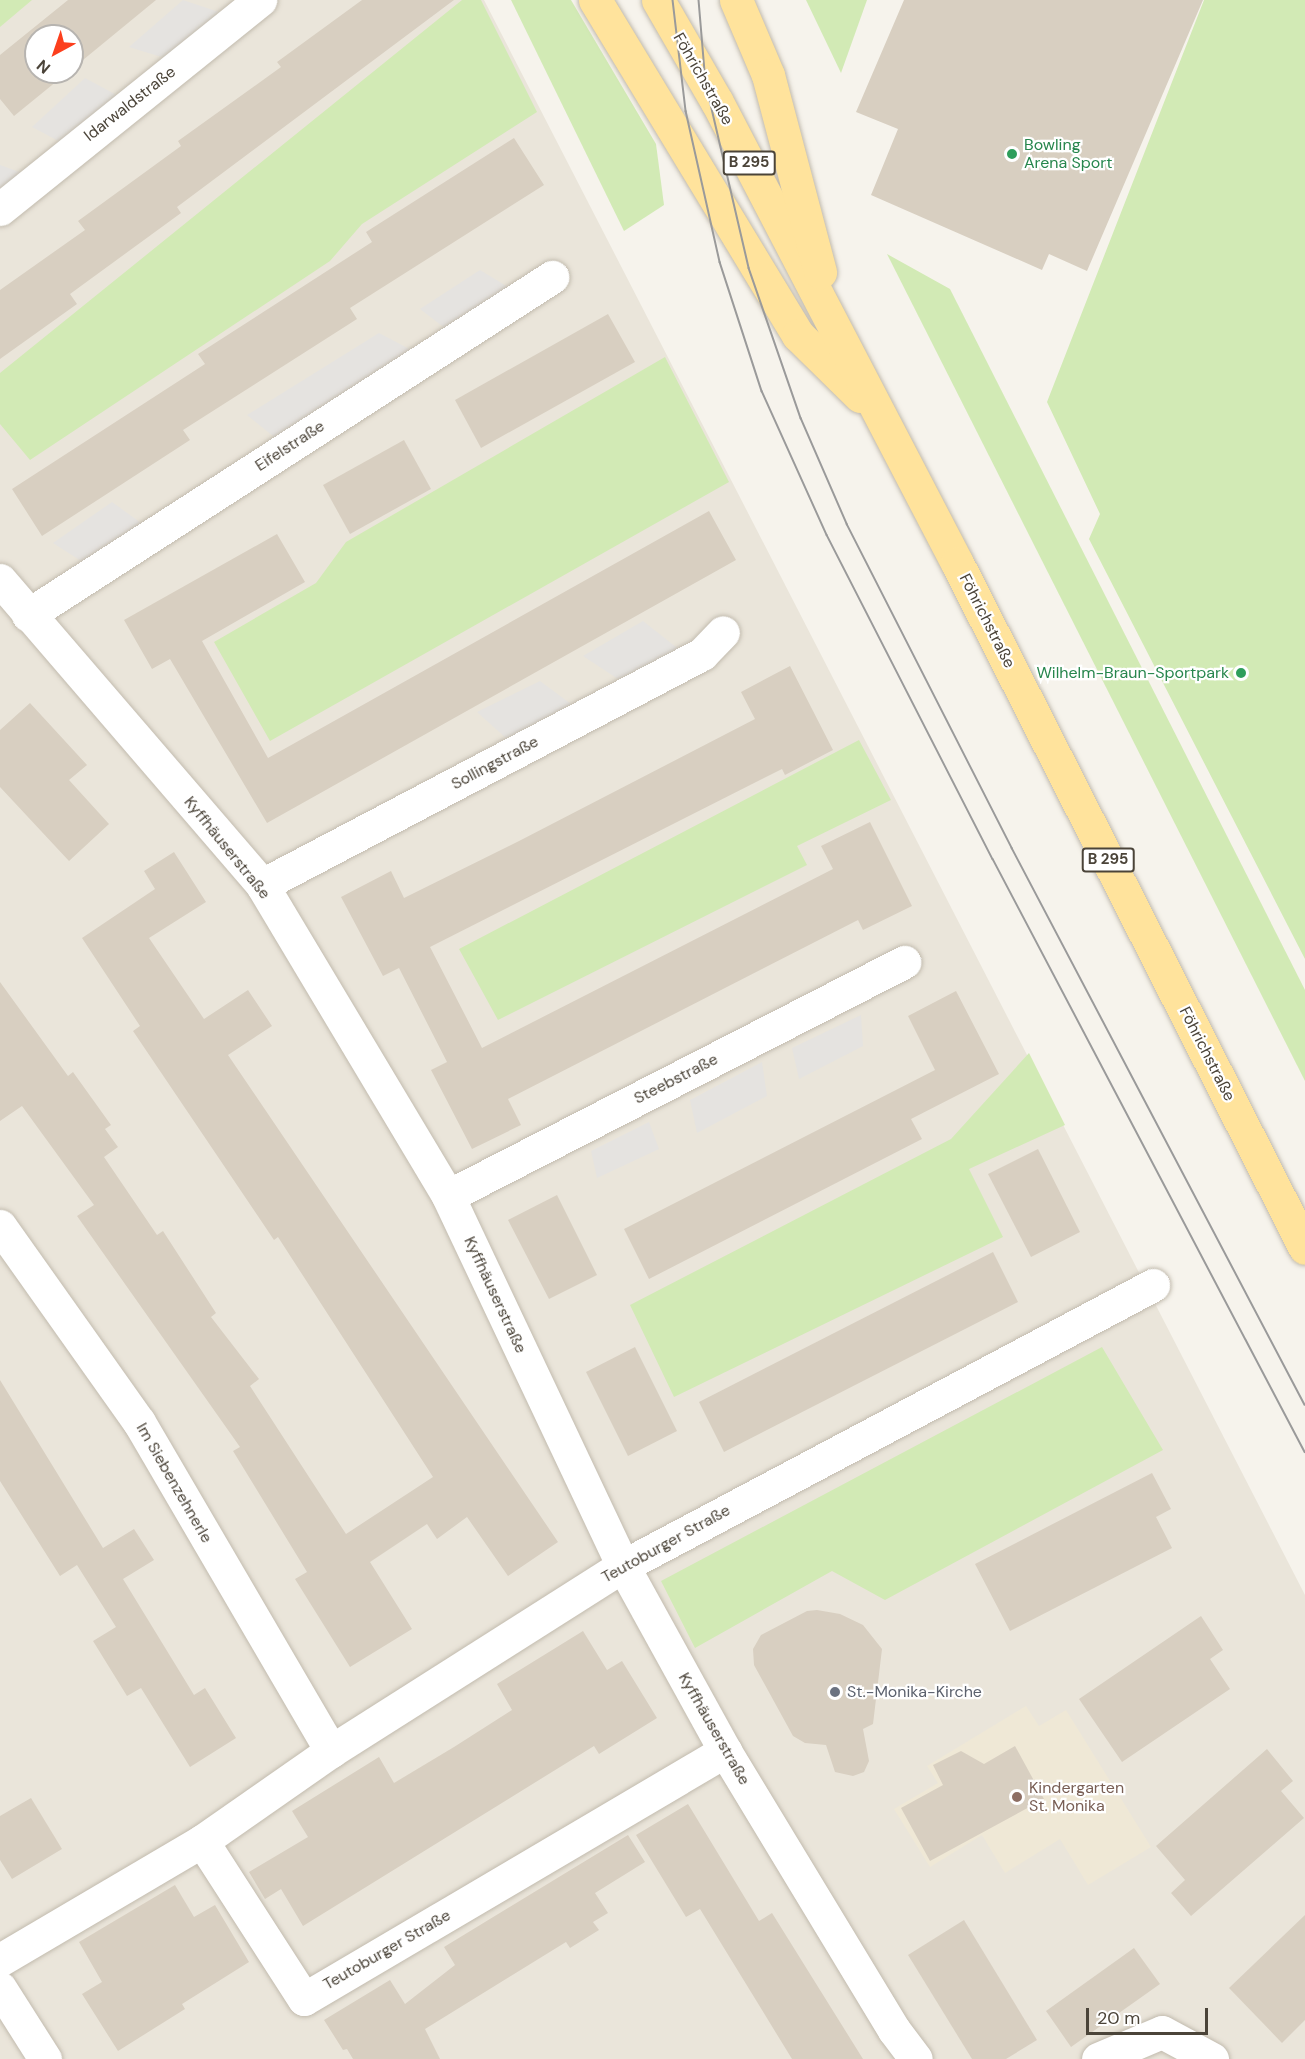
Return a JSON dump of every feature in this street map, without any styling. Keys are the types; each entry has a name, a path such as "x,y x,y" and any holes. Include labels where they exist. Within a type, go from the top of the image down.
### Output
{"main road":[{"path":"595,0 798,335 881,416"},
{"name":"Föhrichstraße","path":"658,0 717,102 881,416 1305,1248"},
{"path":"736,0 768,75 835,329"}],"street":[{"name":"Idarwaldstraße","path":"0,208 260,0"},
{"name":"Eifelstraße","path":"28,615 552,277"},
{"name":"Kyffhäuserstraße","path":"0,580 261,885 448,1196 623,1566 725,1751 894,2030 916,2059"},
{"name":"Sollingstraße","path":"261,885 702,654 723,632"},
{"name":"Steebstraße","path":"448,1196 904,962"},
{"name":"Im Siebenzehnerle","path":"0,1226 139,1422 331,1751"},
{"name":"Teutoburger Straße","path":"0,1959 202,1840 331,1751 623,1566 1152,1285"},
{"name":"Teutoburger Straße","path":"202,1840 304,1999 725,1751"},
{"path":"0,1988 45,2059"},
{"path":"1098,2059 1162,2032 1212,2059"}],"shaded area":[{"path":"0,0 484,0 1305,1595 1305,2059 0,2059"},
{"path":"183,0 228,15 171,60 129,47"},
{"path":"84,79 124,99 68,146 32,127 79,84 84,84"},
{"path":"0,165 25,174 0,195"},
{"path":"480,270 513,290 450,332 420,309"},
{"path":"379,333 417,353 278,440 247,415"},
{"path":"112,502 148,528 89,566 53,543"},
{"path":"643,621 681,651 618,679 583,656"},
{"path":"540,681 571,704 507,739 477,712"},
{"path":"861,1015 863,1046 799,1079 792,1048"},
{"path":"762,1062 767,1096 697,1133 690,1100"},
{"path":"649,1122 659,1149 597,1178 591,1151"},
{"name":"Kindergarten St. Monika","path":"1026,1706 1039,1726 1066,1710 1151,1847 1088,1885 1060,1839 1005,1873 982,1835 930,1867 894,1809 938,1783 927,1766"}],"green space":[{"path":"0,0 32,0 0,27"},
{"path":"462,0 481,0 537,112 362,224 330,261 30,460 0,424 0,373"},
{"path":"511,0 571,0 656,144 664,205 624,231"},
{"path":"806,0 867,0 841,73"},
{"name":"Wilhelm-Braun-Sportpark","path":"1204,0 1305,0 1305,959 1089,539 1100,514 1047,402"},
{"path":"887,254 950,289 1305,990 1305,1081"},
{"path":"665,357 729,482 270,741 214,642 316,583 346,542"},
{"path":"859,740 891,800 797,846 807,865 498,1020 459,949"},
{"path":"1029,1053 1065,1125 969,1169 1003,1237 674,1397 630,1305 951,1139"},
{"path":"1102,1347 1163,1450 885,1600 832,1571 695,1648 661,1581"}],"building":[{"path":"68,0 156,0 84,59 84,24 38,24"},
{"path":"362,0 454,0 177,207 181,213 70,294 77,304 0,359 0,290 85,230 78,221 181,146 178,141 281,67 277,62"},
{"name":"Bowling Arena Sport","path":"904,0 1203,0 1087,271 1049,254 1042,270 871,195 898,129 856,112"},
{"path":"24,36 24,84 53,84 14,116 0,99 0,55"},
{"path":"514,138 544,185 350,308 357,319 183,430 190,440 42,536 12,489 205,364 198,354 372,242 366,232"},
{"path":"608,314 635,362 481,448 455,400"},
{"path":"404,440 431,489 350,534 323,485"},
{"path":"709,511 736,560 267,823 170,659 152,669 124,620 277,534 305,582 202,641 268,758"},
{"path":"790,666 833,750 785,775 782,769 430,947 482,1048 833,869 821,846 870,822 912,906 863,930 858,920 508,1099 521,1125 472,1149 431,1070 447,1062 399,968 383,976 341,897 391,871 404,898 521,840 755,719 741,692"},
{"path":"30,703 87,765 69,780 109,824 69,861 0,787 0,730"},
{"path":"174,852 206,902 149,938 204,1019 248,990 272,1026 228,1055 558,1542 508,1576 467,1517 437,1539 427,1524 370,1562 412,1629 350,1667 295,1579 307,1572 233,1451 240,1447 77,1216 94,1205 22,1106 0,1121 0,982 68,1076 73,1072 111,1125 105,1129 118,1147 104,1157 157,1235 163,1231 216,1313 211,1317 259,1379 250,1386 346,1534 433,1477 278,1237 274,1240 133,1031 140,1026 82,938 155,889 144,871"},
{"path":"956,991 999,1074 911,1119 922,1139 649,1279 624,1229 935,1070 908,1016"},
{"path":"1038,1149 1080,1232 1031,1257 988,1174"},
{"path":"557,1195 597,1275 549,1299 508,1220"},
{"path":"993,1252 1018,1302 724,1452 699,1402"},
{"path":"635,1347 677,1431 628,1456 586,1372"},
{"path":"0,1380 103,1548 134,1529 154,1560 123,1579 194,1695 205,1688 236,1738 190,1767 141,1688 127,1696 93,1641 116,1627 77,1565 60,1576 0,1481"},
{"path":"1152,1473 1171,1509 1156,1517 1172,1548 1010,1631 975,1564"},
{"name":"St.-Monika-Kirche","path":"817,1610 840,1614 863,1625 882,1649 873,1724 863,1729 869,1761 864,1772 853,1776 835,1772 826,1745 805,1743 793,1736 754,1665 753,1649 761,1635 807,1611"},
{"path":"1201,1616 1223,1650 1210,1659 1230,1689 1122,1762 1079,1699"},
{"path":"583,1631 607,1670 622,1661 657,1718 599,1754 594,1746 303,1926 281,1889 265,1899 249,1872 308,1837 292,1811 379,1757 394,1783 454,1747 512,1710 497,1684"},
{"path":"1015,1746 1044,1799 930,1861 901,1808 943,1785 933,1765 961,1751 984,1764"},
{"path":"1267,1749 1293,1781 1281,1791 1304,1818 1191,1916 1171,1893 1185,1880 1156,1846"},
{"path":"31,1798 62,1849 12,1879 0,1860 0,1816"},
{"path":"688,1804 759,1921 772,1913 863,2059 792,2059 700,1909 686,1917 636,1835"},
{"path":"628,1835 645,1862 595,1893 608,1913 593,1922 599,1930 570,1948 566,1942 425,2029 440,2059 353,2059 347,2049 343,2050 324,2020 390,1980 405,2004 455,1965 444,1947"},
{"path":"175,1885 194,1917 215,1905 249,1962 182,2004 185,2009 118,2051 82,1994 102,1982 79,1942"},
{"path":"1305,1915 1305,2020 1282,2043 1229,1988"},
{"path":"964,1920 1037,2040 1006,2059 972,2059 908,1955"},
{"path":"1134,1948 1160,1984 1071,2047 1046,2011"}],"tram line":[{"path":"673,0 686,111 720,262 762,391 827,535 993,859 1305,1452"},
{"path":"699,0 706,83 749,268 801,418 847,524 1012,848 1305,1405"}],"place":[{"name":"Bowling Arena Sport","path":"1012,154"},
{"name":"Wilhelm-Braun-Sportpark","path":"1241,673"},
{"name":"St.-Monika-Kirche","path":"835,1692"},
{"name":"Kindergarten St. Monika","path":"1017,1797"}]}
